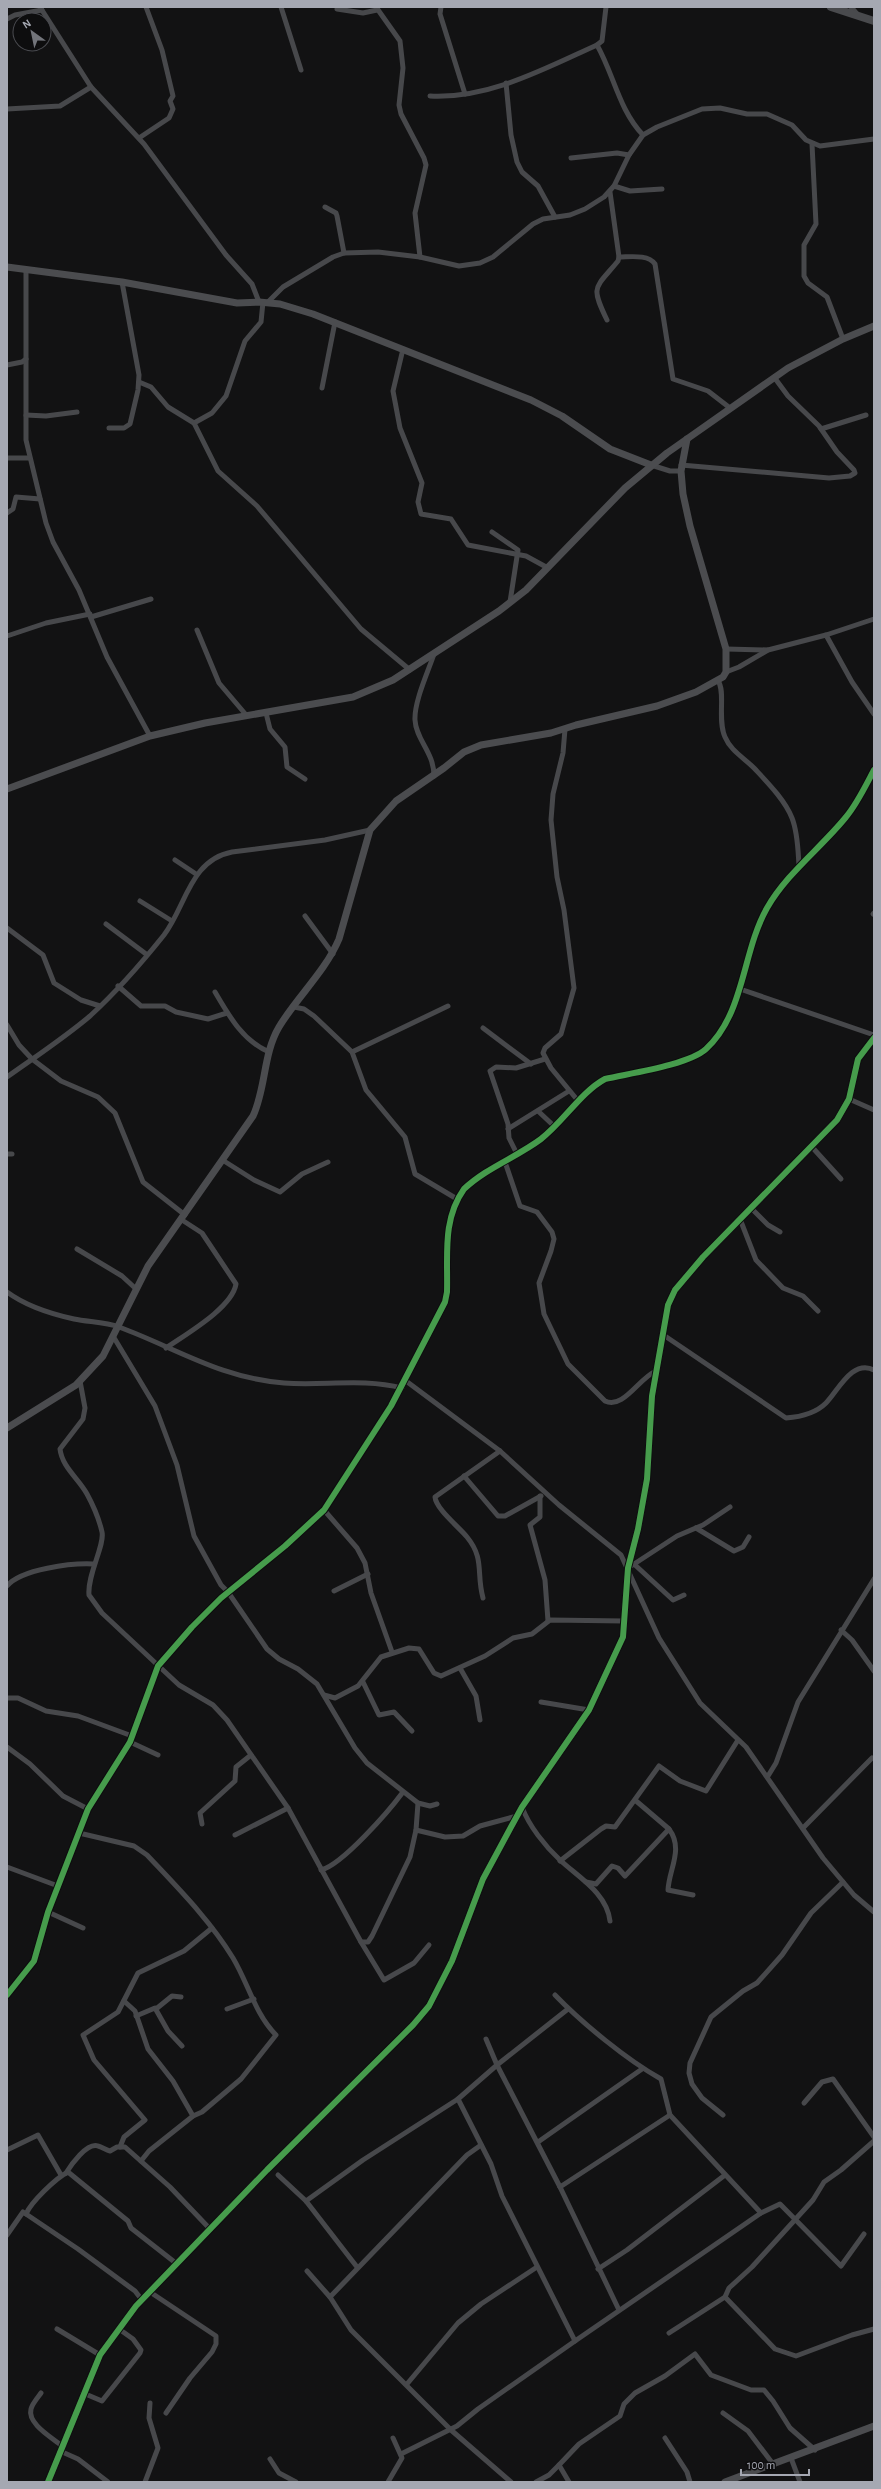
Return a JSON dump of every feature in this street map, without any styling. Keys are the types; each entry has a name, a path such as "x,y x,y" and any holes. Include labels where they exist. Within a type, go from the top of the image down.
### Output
{"main road":[{"path":"831,7 857,14 874,21"}],"street":[{"path":"139,138 169,118 173,109 170,101 173,96 168,72 146,7"},
{"path":"282,7 301,70"},
{"path":"442,7 440,14 465,94"},
{"path":"430,96 450,97 506,83 597,45 602,41 606,7"},
{"path":"851,7 857,14"},
{"path":"8,16 41,8 90,87 139,138 217,243 252,284 263,302 261,322 245,341 226,396 212,413 194,424"},
{"path":"337,10 363,13 376,8 400,41 403,68 399,105 401,114 424,158 426,166 415,212 420,257"},
{"path":"597,45 611,73 626,113 643,136"},
{"path":"506,83 511,135 517,162 522,172 538,186 555,217"},
{"path":"7,108 60,106 90,87"},
{"path":"263,302 333,257 344,254 378,252 420,257 459,266 480,263 505,249 522,232 534,224 585,209 610,192 629,155 643,136 657,127 702,109 720,108 747,114 767,114 792,125 812,144 830,145 874,139"},
{"path":"812,144 816,224 804,245 804,276 808,283 827,297 843,338"},
{"path":"571,158 617,153 629,155"},
{"path":"614,186 630,192 662,189"},
{"path":"607,320 596,297 596,287 619,257 610,192"},
{"path":"325,208 336,213 344,254"},
{"path":"619,257 643,258 655,264 673,379 708,391 730,408"},
{"path":"7,267 26,271 122,282 237,303 263,302 280,304 335,322 531,400 562,416 610,449 652,465 670,470 681,468 829,478 850,476 855,473 821,429 788,396 774,377"},
{"path":"26,271 26,440 29,458 53,542 76,583 111,664 150,736"},
{"path":"109,428 124,428 130,424 139,382 128,310 122,282"},
{"path":"275,294 280,304"},
{"path":"322,388 335,322"},
{"path":"7,788 150,736 364,694 410,670 510,602 548,568 625,488 652,465 687,439 774,377 843,338 874,326"},
{"path":"403,349 392,391 400,428 422,483 418,502 421,514 451,519 468,545 519,555 535,560 548,568"},
{"path":"7,365 22,362 26,359"},
{"path":"139,382 151,386 168,407 194,424 218,471 257,506 361,629 410,670"},
{"path":"26,415 46,416 77,412"},
{"path":"821,429 866,415"},
{"path":"687,439 681,468 690,526 726,648 726,672"},
{"path":"7,458 29,458"},
{"path":"7,513 13,509 16,497 40,499"},
{"path":"492,532 514,546 519,555 514,574 510,602"},
{"path":"7,636 46,623 90,616 151,599"},
{"path":"7,1428 80,1381 103,1356 114,1336 117,1326 135,1288 224,1161 257,1108 270,1052 278,1028 332,954 339,939 370,830 396,801 434,776 471,748 565,729 657,706 718,681 726,672 768,650 826,635 874,619"},
{"path":"196,630 219,682 247,716"},
{"path":"826,635 852,682 872,707 874,714"},
{"path":"726,648 768,650"},
{"path":"434,654 418,702 415,720 418,732 433,760 434,776"},
{"path":"718,681 722,687 720,719 725,738 732,750 767,783 789,812 796,832 799,866"},
{"path":"266,713 270,729 285,747 287,767 304,779"},
{"path":"565,729 563,753 553,794 551,820 557,877 564,910 574,988 565,1025 561,1034 545,1048 545,1059 579,1102"},
{"path":"7,1995 34,1961 48,1912 88,1809 130,1742 158,1666 192,1627 228,1592 285,1546 324,1510 406,1381 445,1302 448,1220 457,1199 470,1183 517,1154 555,1127 588,1091 605,1079 676,1062 700,1054 707,1048 721,1029 740,989 753,940 766,910 799,866 848,815 874,770"},
{"path":"7,1077 77,1026 100,1006 164,934 196,874 218,856 226,853 325,840 370,830"},
{"path":"175,860 196,874"},
{"path":"140,901 172,921"},
{"path":"305,916 332,954"},
{"path":"106,924 146,954"},
{"path":"7,928 43,955 54,984 80,1000 100,1006"},
{"path":"118,986 141,1006 165,1006 176,1012 208,1019 227,1013"},
{"path":"48,2482 83,2393 100,2355 142,2300 210,2229 413,2025 429,2006 452,1960 483,1879 522,1807 589,1710 623,1637 631,1566 647,1479 650,1416 656,1371 668,1305 675,1290 740,1219 837,1120 849,1100 858,1059 874,1036 740,989"},
{"path":"215,992 227,1013 248,1040 270,1052"},
{"path":"352,1052 448,1006"},
{"path":"294,1007 304,1009 314,1016 352,1052 366,1090 405,1138 415,1174 457,1199"},
{"path":"7,1025 18,1045 32,1059 61,1080 107,1104 115,1113 143,1182 202,1233 236,1284 235,1290 225,1303 166,1348"},
{"path":"483,1028 531,1064"},
{"path":"517,1154 509,1138 508,1129 490,1071 496,1067 516,1068 545,1059"},
{"path":"508,1129 569,1091"},
{"path":"849,1100 874,1110"},
{"path":"538,1111 555,1127"},
{"path":"812,1147 841,1178"},
{"path":"224,1161 254,1180 280,1192 302,1174 328,1162"},
{"path":"504,1162 520,1206 537,1212 552,1232 554,1239 540,1276 539,1293 544,1314 568,1364 604,1401 610,1404 618,1402 644,1378 656,1371"},
{"path":"751,1208 768,1226 780,1232"},
{"path":"740,1219 756,1260 783,1288 803,1296 818,1311"},
{"path":"77,1249 122,1276 135,1288"},
{"path":"7,1292 33,1307 72,1319 117,1326 208,1365 245,1376 284,1383 372,1383 402,1388"},
{"path":"662,1334 786,1418 819,1408 851,1374 866,1368 874,1370"},
{"path":"114,1336 155,1406 177,1466 194,1536 221,1585 228,1592 267,1649 279,1659 302,1672 317,1684 361,1756 378,1774 418,1803 430,1806 437,1804"},
{"path":"80,1381 85,1408 83,1419 60,1449 64,1461 87,1495 99,1523 103,1537 93,1564 88,1589 93,1602 102,1613 179,1685 214,1705 228,1720 288,1808 361,1942 384,1980 414,1963 429,1945"},
{"path":"406,1381 500,1451 545,1492 616,1550 631,1566 673,1600 684,1595"},
{"path":"483,1598 478,1553 435,1499 438,1494 500,1451"},
{"path":"464,1476 498,1516 505,1516 545,1492"},
{"path":"540,1496 540,1517 530,1526 545,1580 548,1621"},
{"path":"631,1566 677,1536 696,1528 730,1507"},
{"path":"324,1510 357,1548 366,1564 371,1592 392,1652"},
{"path":"696,1528 734,1551 743,1547 749,1537"},
{"path":"7,1586 22,1575 73,1565 93,1564"},
{"path":"631,1566 659,1638 700,1703 738,1740 768,1776 804,1827 823,1858 843,1882 874,1912"},
{"path":"334,1591 368,1574"},
{"path":"768,1776 776,1763 798,1702 841,1630 860,1604 874,1580"},
{"path":"324,1695 335,1698 363,1682 375,1663 392,1652 409,1648 419,1649 438,1676 446,1675 507,1641 532,1634 548,1621 588,1619 624,1621"},
{"path":"841,1630 852,1640 874,1671"},
{"path":"460,1668 476,1696 480,1720"},
{"path":"363,1682 379,1715 394,1712 412,1731"},
{"path":"7,1698 18,1698 46,1711 78,1716 132,1736"},
{"path":"541,1702 589,1710"},
{"path":"560,1861 601,1829 606,1826 615,1827 659,1766 680,1781 706,1791 738,1740"},
{"path":"130,1742 158,1755"},
{"path":"7,1747 30,1764 63,1796 88,1809"},
{"path":"202,1824 200,1813 235,1781 236,1767 251,1755"},
{"path":"804,1827 872,1758"},
{"path":"321,1870 338,1862 389,1811 403,1792"},
{"path":"635,1800 669,1829 674,1838 676,1854 668,1890 693,1895"},
{"path":"361,1942 365,1944 372,1936 410,1857 416,1830 418,1803"},
{"path":"522,1807 548,1848 560,1861 586,1882 605,1906 610,1921"},
{"path":"235,1835 288,1808"},
{"path":"416,1830 445,1837 463,1836 480,1826 517,1816"},
{"path":"586,1882 596,1884 612,1866 618,1868 625,1876 669,1829"},
{"path":"79,1833 140,1849 180,1890 212,1928 233,1959 264,2022 276,2035 241,2079 209,2107 193,2116 149,2150 142,2161"},
{"path":"7,1867 58,1886"},
{"path":"723,2115 702,2098 692,2084 689,2073 690,2063 709,2022 715,2013 743,1991 756,1983 769,1970 792,1942 811,1913 843,1882"},
{"path":"48,1912 82,1928"},
{"path":"120,2147 124,2137 145,2120 94,2060 83,2035 118,2012 138,1973 184,1951 212,1928"},
{"path":"555,1995 568,2009 642,2068 661,2079 670,2115 761,2213"},
{"path":"136,2016 156,2009 172,1996 181,1997"},
{"path":"227,2010 254,1999"},
{"path":"124,2001 131,2006 148,2049 173,2081 193,2116"},
{"path":"156,2009 168,2031 182,2046"},
{"path":"306,2201 363,2160 458,2099 497,2065 568,2009"},
{"path":"486,2039 497,2065 538,2142 619,2310"},
{"path":"538,2142 642,2068"},
{"path":"804,2103 822,2082 833,2079 874,2137"},
{"path":"458,2099 481,2145 502,2196 575,2341"},
{"path":"560,2187 670,2115"},
{"path":"7,2150 38,2135 64,2174"},
{"path":"669,2333 725,2297 729,2288 752,2267 813,2200 824,2182 841,2170 874,2141"},
{"path":"26,2214 28,2209 92,2146 97,2145 110,2151 120,2147 125,2147 142,2161 200,2216 210,2229"},
{"path":"330,2297 357,2267 467,2155 481,2145"},
{"path":"64,2174 68,2172 79,2179 128,2221 131,2228 177,2264"},
{"path":"278,2174 306,2201 357,2267"},
{"path":"598,2269 627,2250 725,2175"},
{"path":"401,2454 451,2430 619,2310 761,2213 780,2204 796,2218 841,2266 864,2234"},
{"path":"7,2236 23,2212 84,2253 134,2290 142,2300"},
{"path":"407,2384 458,2323 481,2304 537,2267"},
{"path":"307,2271 330,2297 352,2330 451,2430 511,2482"},
{"path":"150,2292 216,2336 216,2344 212,2352 190,2378 166,2413"},
{"path":"725,2297 775,2350 796,2356 852,2335 874,2329"},
{"path":"57,2329 100,2355"},
{"path":"83,2393 102,2401 141,2350 133,2339 119,2329"},
{"path":"536,2482 549,2475 580,2444 620,2416 624,2404 635,2394 664,2376 691,2355 696,2354 711,2374 751,2390 764,2390 773,2401 790,2428 815,2450"},
{"path":"41,2393 31,2408 31,2414 39,2427 61,2449 78,2459 108,2482"},
{"path":"145,2482 158,2448 150,2418 150,2403"},
{"path":"723,2413 748,2431 773,2464"},
{"path":"725,2482 815,2450 874,2426"},
{"path":"388,2482 400,2464 401,2454 393,2438"},
{"path":"665,2438 687,2472 690,2482"},
{"path":"791,2458 800,2482"},
{"path":"270,2459 279,2473 296,2482"},
{"path":"559,2465 569,2482"}],"cycle path":[{"path":"7,1995 34,1961 48,1912 88,1809 130,1742 158,1666 192,1627 221,1598 285,1546 324,1510 391,1406 445,1302 447,1292 447,1252 449,1226 452,1213 464,1189 482,1175 541,1139 588,1091 605,1079 673,1064 698,1055 706,1049 719,1034 736,1000 752,944 767,908 784,883 850,812 874,770"},
{"path":"48,2482 100,2355 136,2306 267,2170 413,2025 429,2006 452,1961 483,1879 522,1807 589,1710 623,1637 628,1568 638,1529 647,1479 652,1396 668,1305 675,1290 703,1257 837,1120 849,1099 858,1059 874,1038"}]}
